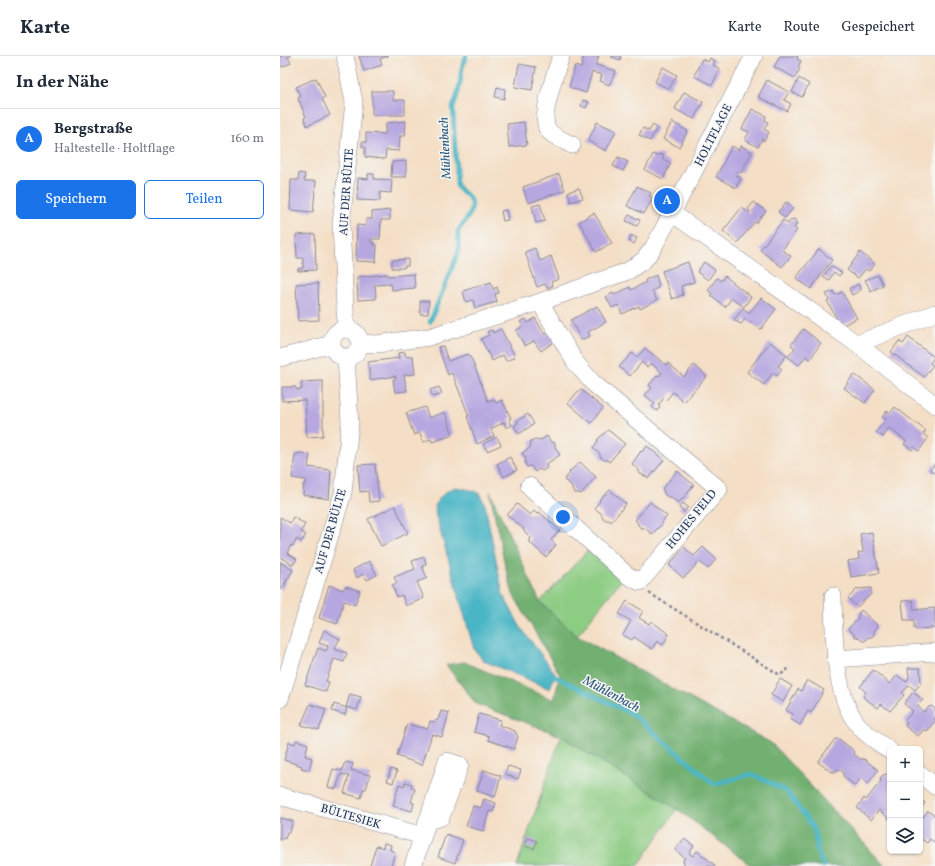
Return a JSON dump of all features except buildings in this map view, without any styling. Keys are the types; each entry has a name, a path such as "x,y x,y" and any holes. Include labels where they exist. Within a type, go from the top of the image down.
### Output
{"street":[{"name":"AUF DER BÜLTE","path":"345,56 354,102 341,224 346,329"},
{"path":"561,56 545,111 545,124 549,132 572,145"},
{"name":"HOLTFLAGE","path":"360,343 377,344 429,337 540,302 628,271 644,260 653,248 672,213 754,56"},
{"path":"672,213 856,344 935,405"},
{"name":"HOHES FELD","path":"540,302 575,362 593,383 719,489 640,582"},
{"path":"856,344 935,313"},
{"path":"346,329 353,331 358,336 360,343 358,350 353,355 346,357 339,355 334,350 332,344 334,336 339,331 346,329"},
{"path":"280,358 332,344"},
{"name":"AUF DER BÜLTE","path":"280,699 343,493 350,423 346,357"},
{"path":"529,486 627,575 640,582"},
{"path":"833,596 835,659 849,711 861,728 887,749"},
{"path":"835,659 935,652"},
{"path":"923,776 935,786"},
{"name":"BÜLTESIEK","path":"280,796 425,828 414,866"}],"path":[{"path":"640,582 649,593 780,675 791,667"}],"green space":[{"path":"490,492 540,602 577,636 771,743 885,866 752,866 677,809 561,736 476,704 446,665 464,662 554,700 560,675 513,594 505,565"},
{"path":"588,550 622,579 577,636 540,602"},
{"path":"561,736 677,809 638,866 517,866"}],"water":[{"path":"456,487 475,491 480,494 485,505 503,595 521,628 555,673 550,689 484,661 474,649 435,509 438,500 443,494"}],"waterway":[{"name":"Mühlenbach","path":"430,322 459,251 458,231 470,214 472,205 468,196 457,186 453,107 466,56"},
{"name":"Mühlenbach","path":"550,674 632,714 714,784 752,774 786,791 814,829 818,854 823,866"}],"place":[{"name":"Bergstraße","path":"667,201"}]}
